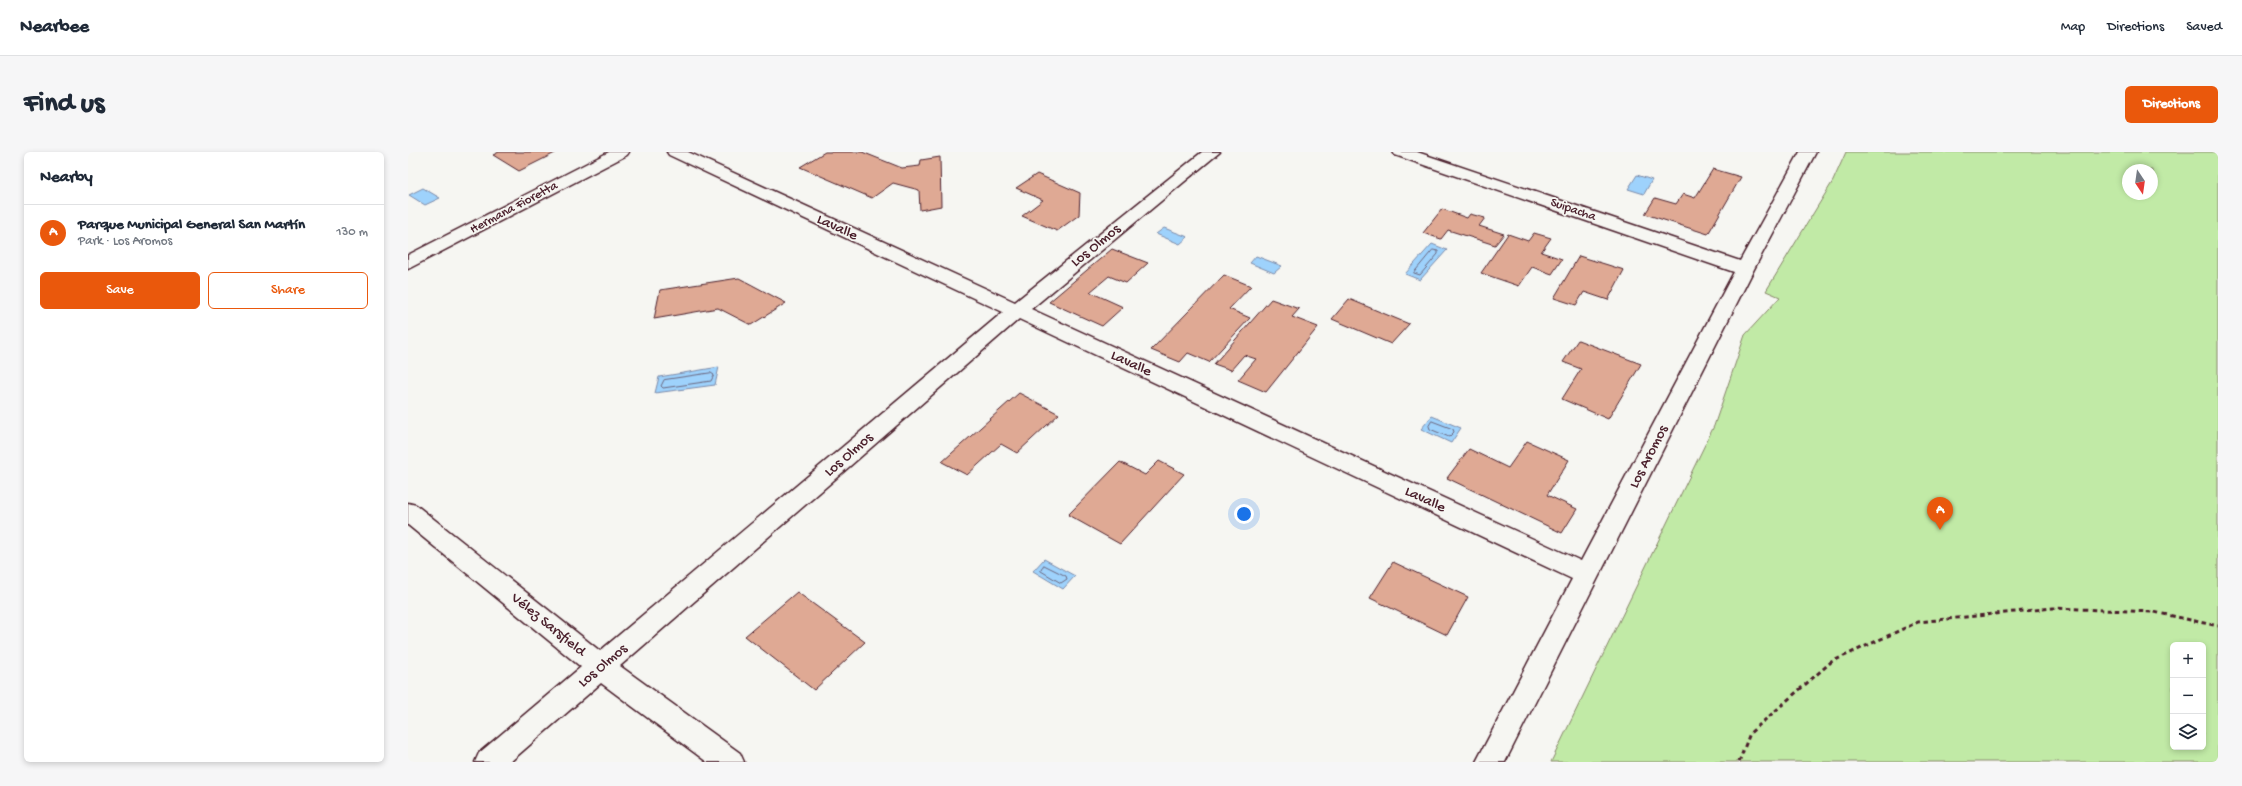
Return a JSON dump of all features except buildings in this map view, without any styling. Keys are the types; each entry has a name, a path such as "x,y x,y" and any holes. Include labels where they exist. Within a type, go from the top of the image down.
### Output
{"street":[{"name":"Hermana Fioretta","path":"408,263 621,152"},
{"name":"Lavalle","path":"675,152 1588,575"},
{"name":"Los Olmos","path":"489,762 601,668 1016,311 1212,152"},
{"name":"Suipacha","path":"1401,152 1745,268"},
{"name":"Los Aromos","path":"1490,762 1588,575 1745,268 1808,152"},
{"name":"Vélez Sarsfield","path":"408,512 601,668 730,762"}],"path":[{"path":"1739,762 1750,733 1831,662 1918,622 2053,608 2154,612 2218,626"}],"green space":[{"path":"1846,152 2218,152 2218,762 1551,762 1714,426 1745,335 1780,297 1766,291 1833,181"}],"water":[{"path":"1637,175 1652,180 1644,194 1628,189"},
{"path":"423,188 440,198 425,205 409,195"},
{"path":"1164,228 1188,237 1180,244 1156,234"},
{"path":"1432,244 1447,250 1420,280 1405,274"},
{"path":"1256,256 1282,266 1274,273 1250,263"},
{"path":"719,367 715,385 655,393 659,377"},
{"path":"1432,416 1461,428 1451,443 1421,429"},
{"path":"1044,559 1075,576 1063,589 1033,571"}],"place":[{"name":"Parque Municipal General San Martín","path":"1940,530"}]}
